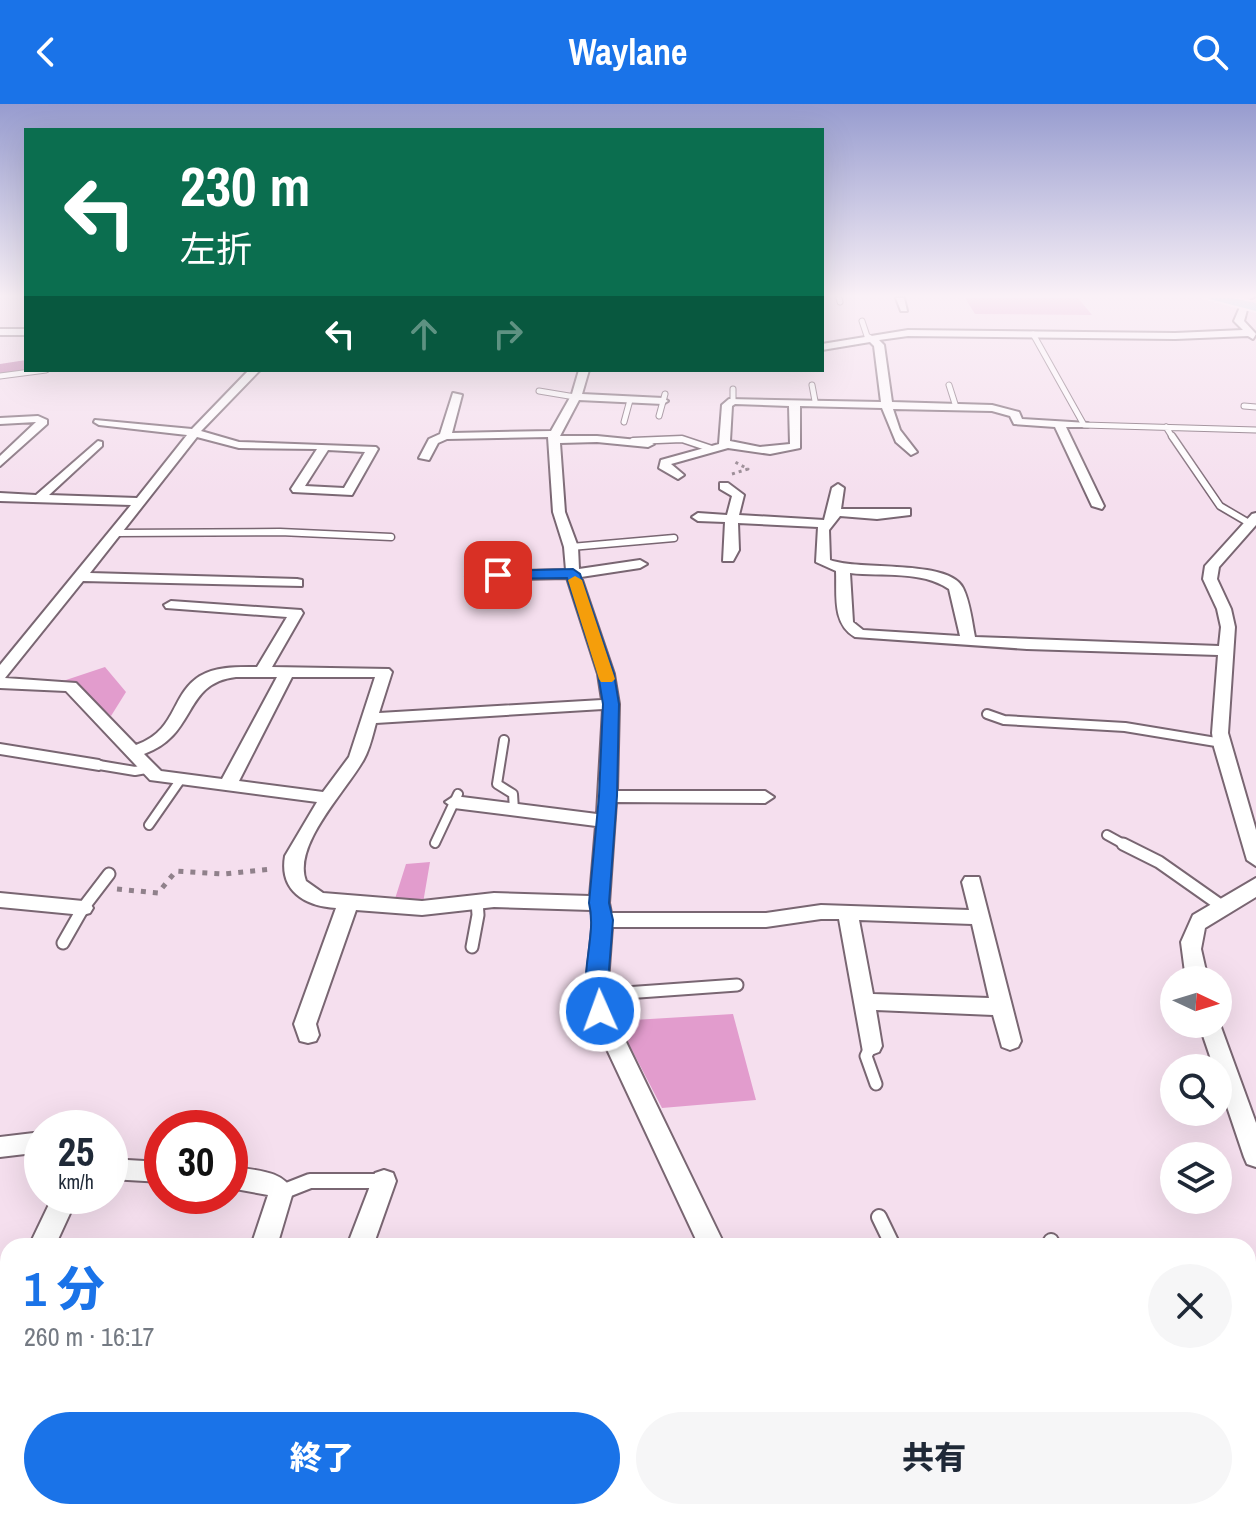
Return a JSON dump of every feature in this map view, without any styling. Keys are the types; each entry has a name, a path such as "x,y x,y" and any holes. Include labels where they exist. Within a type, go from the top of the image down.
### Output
{"street":[{"path":"882,364 898,441 911,452"},
{"path":"0,675 82,577 194,434 253,372"},
{"path":"583,372 575,397 554,437 559,512 571,547 573,574 606,674 611,704 596,995 600,1011 708,1238"},
{"path":"445,436 457,395"},
{"path":"728,445 724,443 727,405 733,395 794,402 992,408 1015,414 1018,422 1084,425"},
{"path":"575,397 664,398"},
{"path":"678,475 665,468 665,462 728,445 787,449 796,446 794,402"},
{"path":"0,421 38,419 43,422 0,462"},
{"path":"99,422 194,434 239,445 325,446 374,450 348,492 297,489 325,446"},
{"path":"1059,424 1098,506"},
{"path":"425,458 433,441 445,436 554,437 648,444"},
{"path":"39,498 98,444"},
{"path":"724,481 738,495 731,524 732,550 728,558"},
{"path":"838,488 831,518 823,529 821,560 843,569 911,573 951,582 956,587 969,642"},
{"path":"0,497 141,502"},
{"path":"698,517 831,518 906,512"},
{"path":"1250,529 1212,566 1209,575 1226,616 1228,651 1222,743 1256,860"},
{"path":"473,576 573,574 640,564"},
{"path":"843,569 845,618 847,626 854,633 969,642 1228,651"},
{"path":"82,577 297,583"},
{"path":"189,581 168,610 296,613 262,672"},
{"path":"134,752 164,737 202,680 226,672 384,672 354,763 328,798 294,856 291,867 294,879 307,895 320,900 422,908 477,901 766,920 821,912 980,917"},
{"path":"228,785 287,672"},
{"path":"0,683 70,686 156,776 328,798"},
{"path":"371,718 611,704"},
{"path":"0,749 99,765"},
{"path":"608,796 765,797"},
{"path":"456,798 514,810 605,821"},
{"path":"972,882 1010,1041"},
{"path":"1194,966 1189,942 1200,920 1255,890"},
{"path":"0,900 83,908"},
{"path":"308,1035 305,1024 348,903"},
{"path":"848,912 871,1046"},
{"path":"864,1002 1001,1007"},
{"path":"1215,1038 1256,1157"},
{"path":"0,1147 24,1144"},
{"path":"248,1180 277,1186 281,1192 267,1238"},
{"path":"363,1238 384,1181"},
{"path":"46,1238 57,1214"}],"lane":[{"path":"1050,364 1084,425 1256,430"},
{"path":"0,376 31,372"},
{"path":"812,385 815,401"},
{"path":"949,385 956,407"},
{"path":"539,391 575,397"},
{"path":"659,416 664,398"},
{"path":"624,422 630,400"},
{"path":"1244,406 1256,407"},
{"path":"1166,427 1220,506 1250,529"},
{"path":"633,441 682,439 712,449"},
{"path":"116,533 280,532 391,537"},
{"path":"571,547 674,538"},
{"path":"987,714 1004,720 1125,727 1222,743"},
{"path":"504,740 497,784 513,794 514,810"},
{"path":"99,765 135,771 146,769"},
{"path":"149,825 181,779"},
{"path":"435,843 456,798"},
{"path":"1107,835 1159,862 1223,907"},
{"path":"63,943 83,908 109,874"},
{"path":"472,947 478,915 477,901"},
{"path":"596,995 737,985"},
{"path":"871,1046 866,1056 876,1084"},
{"path":"281,1192 310,1181 384,1181"},
{"path":"879,1217 889,1238"}],"path":[{"path":"712,449 748,469 724,481"},
{"path":"98,888 158,893 176,871 223,874 291,867"}],"shaded area":[{"path":"105,667 126,692 111,716 80,688 57,683"},
{"path":"430,862 423,903 394,902 406,864"},
{"path":"733,1014 756,1100 662,1108 617,1021"}],"waterway":[{"path":"0,371 24,367"}],"slow traffic":[{"path":"575,580 607,679"}],"route":[{"path":"498,575 573,574 606,674 611,704 608,796 599,903 603,920 596,995 600,1011"}]}
